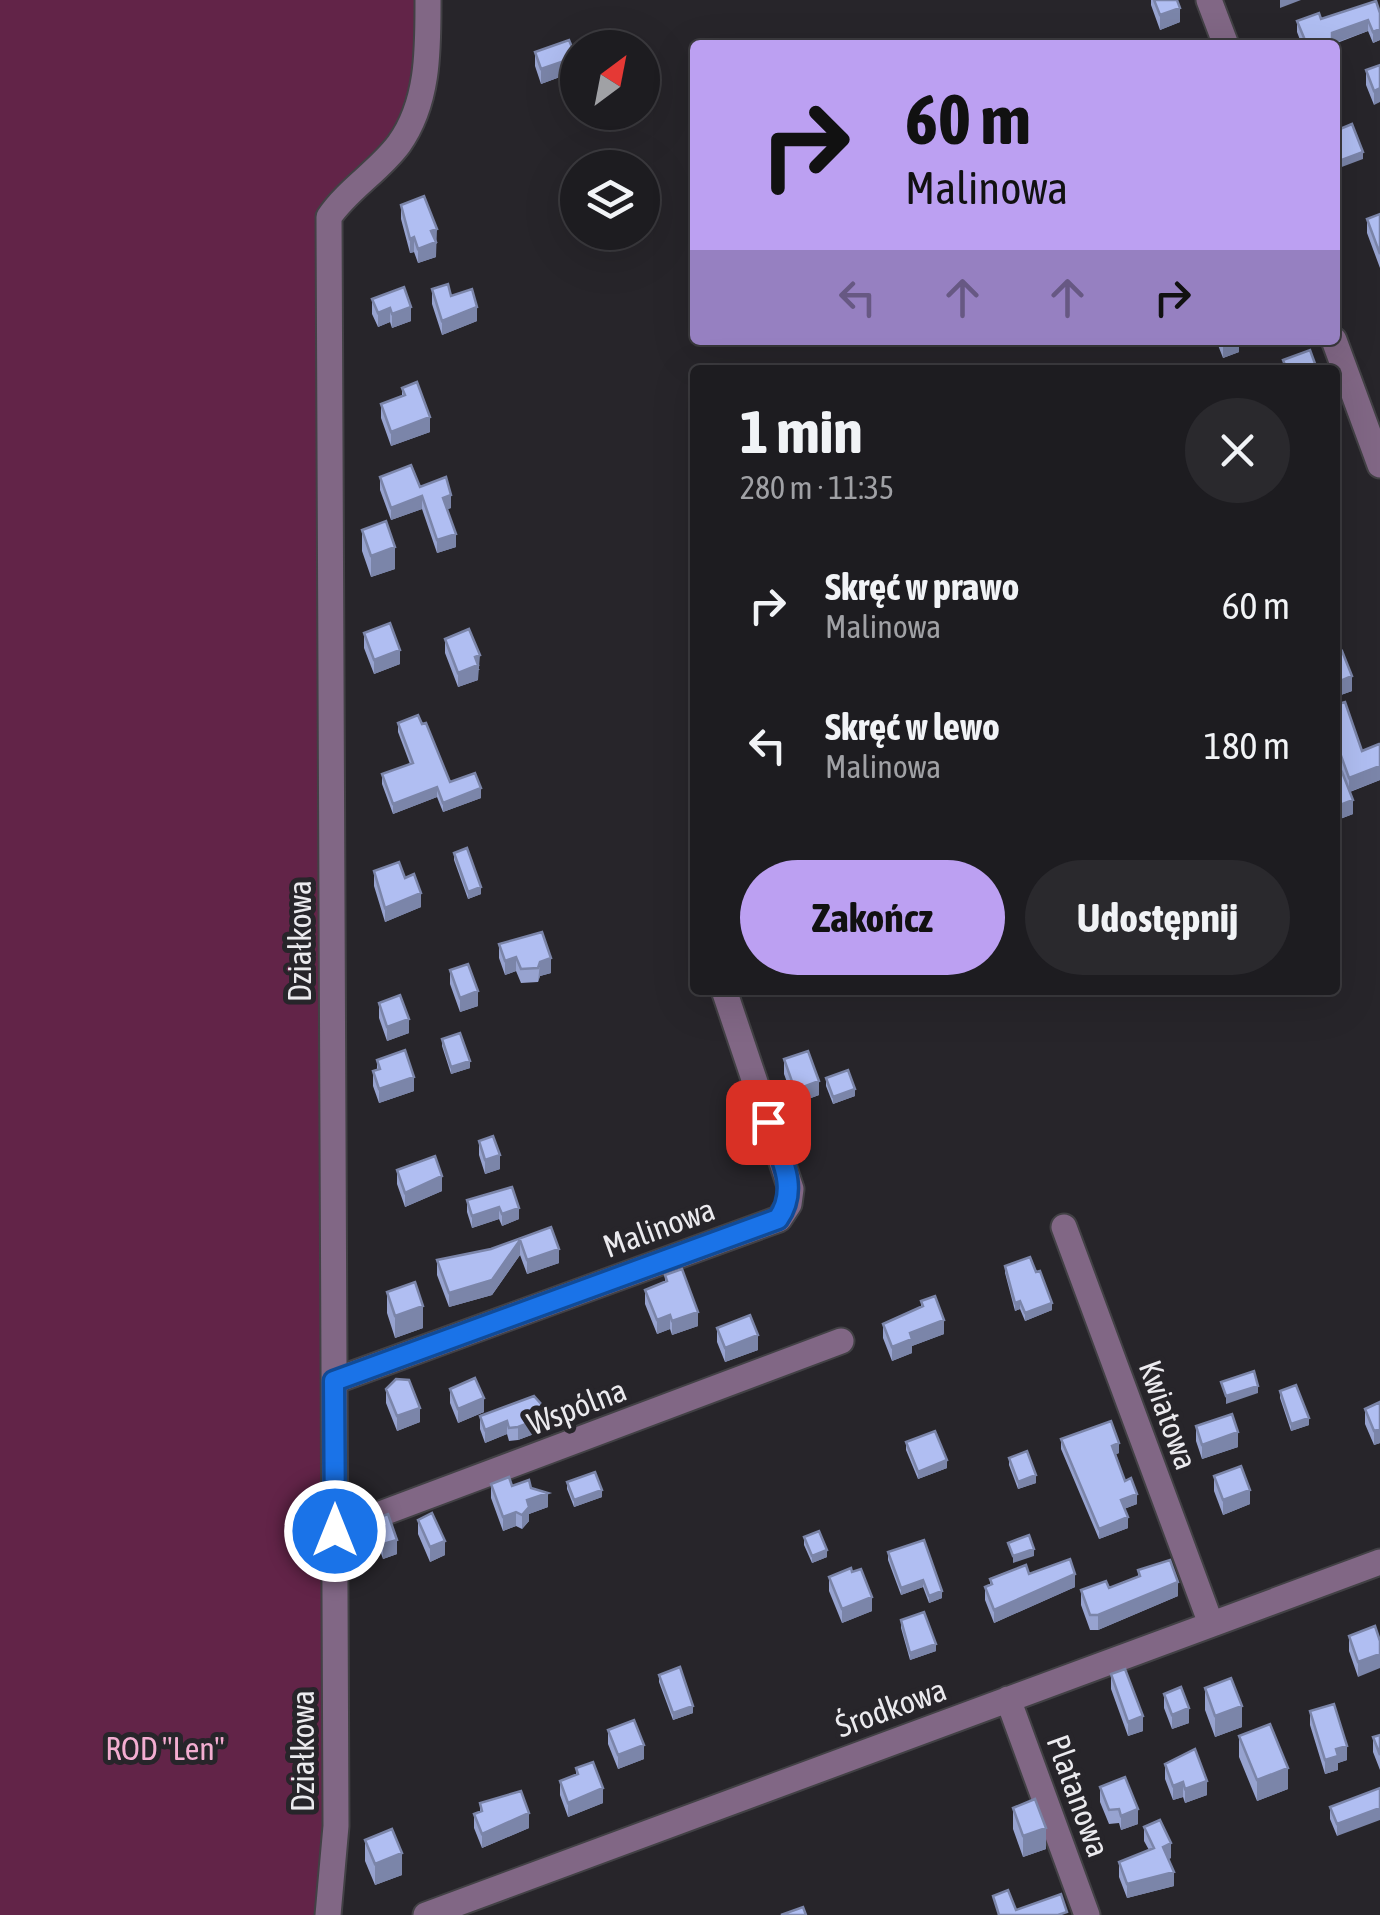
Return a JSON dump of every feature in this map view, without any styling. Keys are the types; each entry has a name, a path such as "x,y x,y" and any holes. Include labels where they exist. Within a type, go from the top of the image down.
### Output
{"street":[{"name":"Działkowa","path":"328,1915 336,1826 329,217 400,143 417,107 428,64 428,0"},
{"path":"1209,0 1224,40"},
{"path":"1336,345 1380,465"},
{"name":"Malinowa","path":"334,1381 778,1219 789,1204 791,1189 726,995"},
{"name":"Kwiatowa","path":"1064,1228 1211,1624"},
{"name":"Wspólna","path":"335,1531 840,1341"},
{"name":"Środkowa","path":"426,1915 1380,1562"},
{"name":"Platanowa","path":"1008,1699 1087,1915"}],"green space":[{"name":"ROD \"Len\"","path":"0,0 415,0 415,12 423,17 406,118 327,204 329,1850 320,1915 0,1915"}],"building":[{"path":"1154,0 1177,0 1180,8 1160,15"},
{"path":"1376,1 1380,29 1373,32 1368,20 1332,33 1332,40 1305,40 1297,21 1319,13 1321,19"},
{"path":"560,43 560,62 541,69 535,52"},
{"path":"1380,65 1380,88 1374,91 1366,70"},
{"path":"1352,124 1363,152 1340,161 1340,129"},
{"path":"424,196 437,229 431,231 436,242 418,249 414,237 410,239 401,205"},
{"path":"1380,214 1380,254 1367,219"},
{"path":"448,284 451,296 472,289 477,307 442,321 432,289"},
{"path":"404,287 411,307 392,314 390,308 378,313 372,299"},
{"path":"1310,350 1316,365 1285,365 1283,360"},
{"path":"417,382 430,417 391,432 381,404 405,395 402,388"},
{"path":"411,465 420,487 446,477 451,495 443,498 456,534 437,540 422,496 391,508 380,477"},
{"path":"386,521 395,547 371,556 362,530"},
{"path":"390,623 400,650 374,660 364,633"},
{"path":"469,629 480,655 475,657 478,665 458,673 445,639"},
{"path":"1340,652 1352,676 1340,681"},
{"path":"1345,702 1362,751 1380,745 1380,766 1349,778 1340,753 1340,704"},
{"path":"418,715 422,724 426,723 450,782 475,773 481,788 443,803 437,787 393,804 382,774 413,763 398,723"},
{"path":"1340,773 1353,800 1340,805"},
{"path":"467,848 481,887 468,892 454,853"},
{"path":"399,862 405,878 414,874 421,893 385,908 374,871"},
{"path":"542,932 551,958 540,962 538,968 521,969 516,957 505,961 499,944"},
{"path":"468,964 478,991 460,998 450,970"},
{"path":"400,995 409,1019 387,1027 379,1003"},
{"path":"460,1033 470,1061 451,1067 442,1039"},
{"path":"405,1050 414,1077 379,1089 373,1071 380,1069 377,1060"},
{"path":"808,1051 819,1081 795,1090 784,1059"},
{"path":"848,1070 855,1089 833,1097 826,1078"},
{"path":"493,1136 500,1155 485,1160 479,1141"},
{"path":"435,1156 442,1176 405,1193 397,1170"},
{"path":"512,1187 519,1208 502,1214 499,1207 472,1216 467,1200"},
{"path":"551,1227 559,1249 527,1260 520,1240 492,1280 449,1293 437,1260 491,1249"},
{"path":"1030,1257 1052,1303 1025,1313 1020,1301 1015,1303 1005,1266"},
{"path":"682,1269 698,1312 672,1321 670,1315 657,1320 645,1290 667,1281 665,1275"},
{"path":"415,1282 423,1306 395,1316 387,1292"},
{"path":"935,1296 944,1320 910,1333 912,1339 892,1347 883,1324 923,1306 921,1301"},
{"path":"750,1315 758,1335 725,1348 717,1328"},
{"path":"1254,1371 1258,1386 1226,1396 1221,1382"},
{"path":"475,1378 484,1398 458,1409 450,1389"},
{"path":"396,1379 409,1380 420,1408 397,1416 386,1389"},
{"path":"1296,1385 1309,1418 1291,1424 1280,1391"},
{"path":"534,1396 542,1405 542,1418 509,1428 507,1421 485,1430 480,1416"},
{"path":"1380,1402 1380,1429 1374,1431 1365,1409"},
{"path":"1232,1414 1238,1432 1202,1445 1196,1426"},
{"path":"1111,1421 1119,1443 1112,1446 1125,1481 1131,1478 1137,1494 1121,1500 1128,1517 1099,1529 1061,1439"},
{"path":"935,1431 947,1460 918,1472 906,1442"},
{"path":"1027,1451 1036,1475 1018,1482 1009,1458"},
{"path":"1241,1466 1250,1490 1223,1500 1214,1476"},
{"path":"595,1472 602,1490 574,1500 567,1482"},
{"path":"509,1477 512,1486 529,1480 531,1488 548,1493 527,1500 529,1507 522,1515 516,1512 503,1517 491,1484"},
{"path":"432,1513 445,1541 430,1547 418,1520"},
{"path":"388,1514 397,1540 383,1544 374,1519"},
{"path":"819,1531 827,1550 812,1556 804,1537"},
{"path":"1029,1535 1034,1549 1013,1556 1008,1543"},
{"path":"924,1540 942,1591 929,1596 923,1580 901,1588 888,1552"},
{"path":"1070,1559 1075,1574 994,1610 985,1587 992,1584 990,1579 1026,1565 1029,1574"},
{"path":"1170,1560 1178,1582 1090,1615 1081,1590 1106,1581 1109,1588 1140,1576 1138,1570"},
{"path":"851,1568 852,1572 861,1569 872,1597 842,1609 829,1577"},
{"path":"924,1612 936,1644 910,1653 901,1620"},
{"path":"1375,1626 1380,1654 1358,1662 1349,1636"},
{"path":"680,1667 693,1706 673,1713 659,1675"},
{"path":"1125,1669 1143,1716 1128,1722 1111,1674"},
{"path":"1231,1678 1242,1706 1215,1716 1205,1688"},
{"path":"1181,1687 1189,1708 1172,1715 1164,1694"},
{"path":"1334,1704 1347,1746 1336,1749 1338,1756 1325,1760 1310,1711"},
{"path":"634,1720 644,1745 618,1755 608,1730"},
{"path":"1270,1724 1288,1768 1257,1780 1239,1736"},
{"path":"1380,1735 1380,1755 1373,1737"},
{"path":"1195,1749 1207,1781 1185,1789 1183,1782 1173,1786 1165,1764"},
{"path":"593,1762 603,1788 568,1803 560,1781 578,1774 576,1768"},
{"path":"1125,1777 1138,1809 1121,1816 1119,1809 1109,1810 1100,1787"},
{"path":"1380,1788 1380,1808 1337,1824 1330,1807"},
{"path":"521,1791 529,1813 482,1834 474,1814 482,1811 480,1803"},
{"path":"1035,1799 1046,1828 1023,1836 1013,1808"},
{"path":"1160,1820 1171,1843 1163,1847 1174,1872 1127,1884 1119,1862 1154,1848 1144,1827"},
{"path":"392,1829 402,1853 375,1864 365,1840"},
{"path":"1008,1890 1016,1910 1061,1894 1067,1912 999,1915 993,1896"},
{"path":"803,1907 806,1915 781,1915"}],"route":[{"path":"335,1531 334,1381 778,1219 789,1204 791,1189 768,1122"}]}
